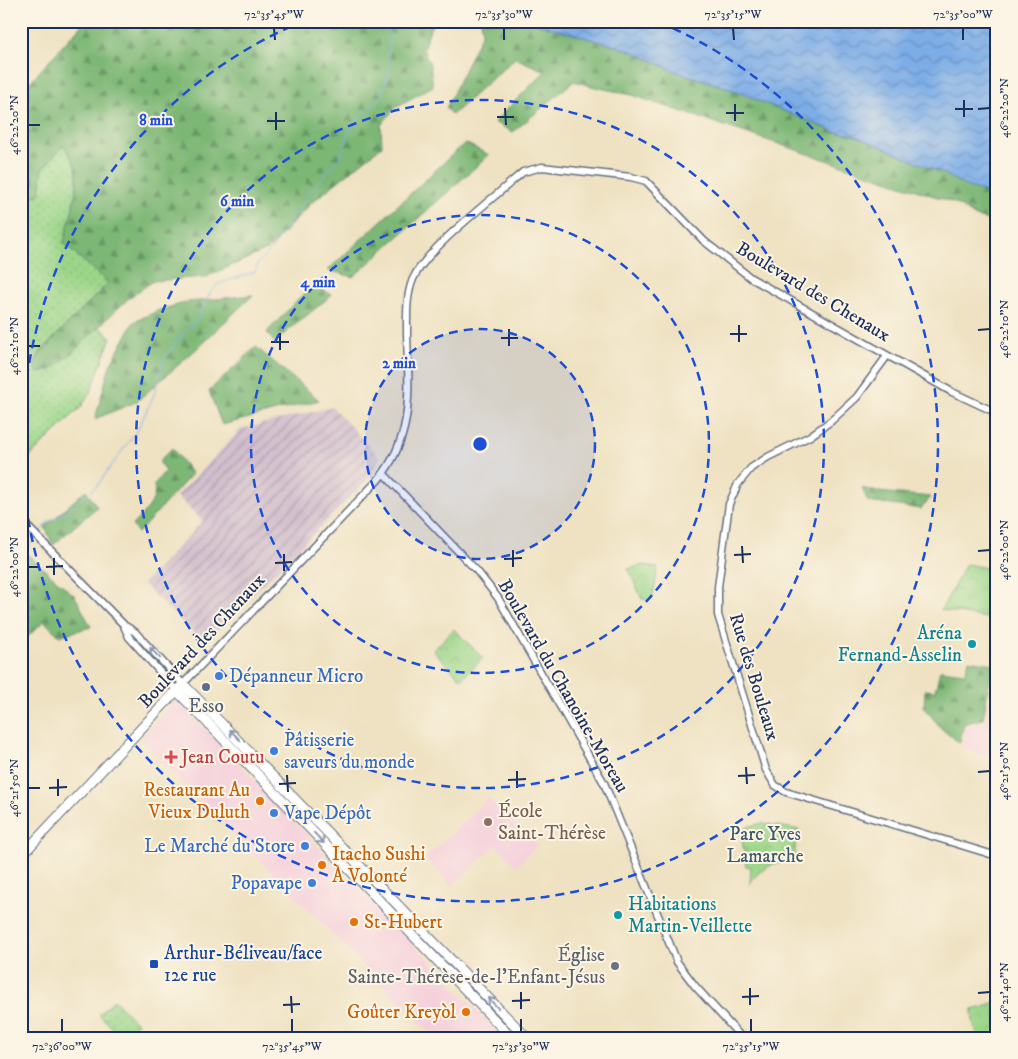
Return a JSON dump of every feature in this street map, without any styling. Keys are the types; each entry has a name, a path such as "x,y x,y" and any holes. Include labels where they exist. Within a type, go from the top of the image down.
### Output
{"main road":[{"name":"Boulevard des Chenaux","path":"21,856 174,696 180,687"},
{"path":"180,687 189,688 527,1038"},
{"path":"180,687 407,930 512,1038"}],"street":[{"name":"Boulevard des Chenaux","path":"180,687 384,474 398,451 407,422 407,305 414,276 431,255 512,180 534,168 561,168 635,178 648,182 704,242 736,268 887,356 974,404 997,413"},
{"name":"Rue des Bouleaux","path":"887,356 857,396 831,421 810,436 762,460 738,484 729,504 726,521 718,587 719,620 766,770 778,788 811,801 997,856"},
{"name":"Boulevard du Chanoine-Moreau","path":"384,474 474,568 498,598 604,783 677,962 695,986 742,1038"},
{"path":"21,520 124,625 129,637 180,687"},
{"path":"407,930 415,922"}],"shaded area":[{"path":"332,407 380,457 371,476 204,643 143,584 203,521 177,496 241,429"},
{"path":"995,669 997,670 997,754 979,754 962,748 967,726 985,722"},
{"path":"176,699 504,1038 435,1038 140,739"},
{"name":"École Saint-Thérèse","path":"488,798 538,845 516,866 496,845 452,886 425,859"}],"green space":[{"path":"85,21 433,21 423,49 430,64 433,86 396,107 381,125 382,146 311,203 269,249 206,277 153,281 130,297 66,358 50,370 38,373 34,365 41,351 108,283 64,243 74,204 77,174 64,145 42,169 40,194 21,200 21,92"},
{"path":"481,21 528,21 629,50 677,72 728,88 835,132 854,135 947,175 965,186 997,195 997,222 976,217 955,203 632,95 574,81 513,132 494,122 545,71 515,58 452,115 446,108 482,33"},
{"path":"465,143 489,155 353,277 328,270"},
{"path":"64,145 75,165 77,173 76,192 65,243 109,283 41,351 50,370 99,327 111,337 92,389 81,407 21,465 21,200 40,194 42,169"},
{"path":"313,284 332,295 274,342 267,332"},
{"path":"253,295 192,353 136,402 95,419 110,365 134,322 159,310 188,302"},
{"path":"256,347 319,400 222,425 209,391"},
{"path":"172,448 192,474 138,533 132,525 152,502 155,491 154,485 165,471 159,461"},
{"path":"862,488 878,492 931,497 921,509 868,502"},
{"path":"86,490 97,507 53,545 45,527"},
{"path":"21,549 75,596 91,627 59,636 44,621 21,643"},
{"path":"966,564 997,570 997,620 941,610"},
{"path":"643,565 658,567 653,596 648,600 642,599 628,569"},
{"path":"454,629 483,658 461,679 433,650"},
{"path":"997,646 997,667 992,668 983,719 964,724 960,743 943,730 924,708 925,690 935,691 940,670 965,673 969,660 993,664"},
{"name":"Parc Yves Lamarche","path":"762,823 799,830 795,846 795,859 763,869 750,884 751,867 746,866 740,829"},
{"path":"114,1000 137,1023 121,1037 99,1014"},
{"path":"995,1001 997,1038 979,1038 973,1022 972,1010 985,1007"}],"water":[{"path":"528,21 997,21 997,195 965,186 947,175 854,135 835,132 728,88 677,72 629,50"}],"waterway":[{"path":"38,534 49,521 64,514 96,487 138,429 154,395 164,359 180,337 199,317 210,293 218,284 255,272 258,263 272,249 314,187 341,156 349,131 364,113 380,99 389,72 389,21"},
{"path":"21,557 36,537"}],"place":[{"name":"Aréna Fernand-Asselin","path":"972,644"},
{"name":"Dépanneur Micro","path":"219,676"},
{"name":"Esso","path":"206,687"},
{"name":"Pâtisserie saveurs du monde","path":"274,751"},
{"name":"Jean Coutu","path":"171,757"},
{"name":"Restaurant Au Vieux Duluth","path":"260,801"},
{"name":"Vape Dépôt","path":"274,813"},
{"name":"École Saint-Thérèse","path":"488,822"},
{"name":"Le Marché du Store","path":"305,846"},
{"name":"Itacho Sushi À Volonté","path":"322,865"},
{"name":"Popavape","path":"312,883"},
{"name":"Habitations Martin-Veillette","path":"618,915"},
{"name":"St-Hubert","path":"354,922"},
{"name":"Arthur-Béliveau/face 12e rue","path":"154,964"},
{"name":"Église Sainte-Thérèse-de-l'Enfant-Jésus","path":"615,966"},
{"name":"Goûter Kreyòl","path":"466,1012"}]}
